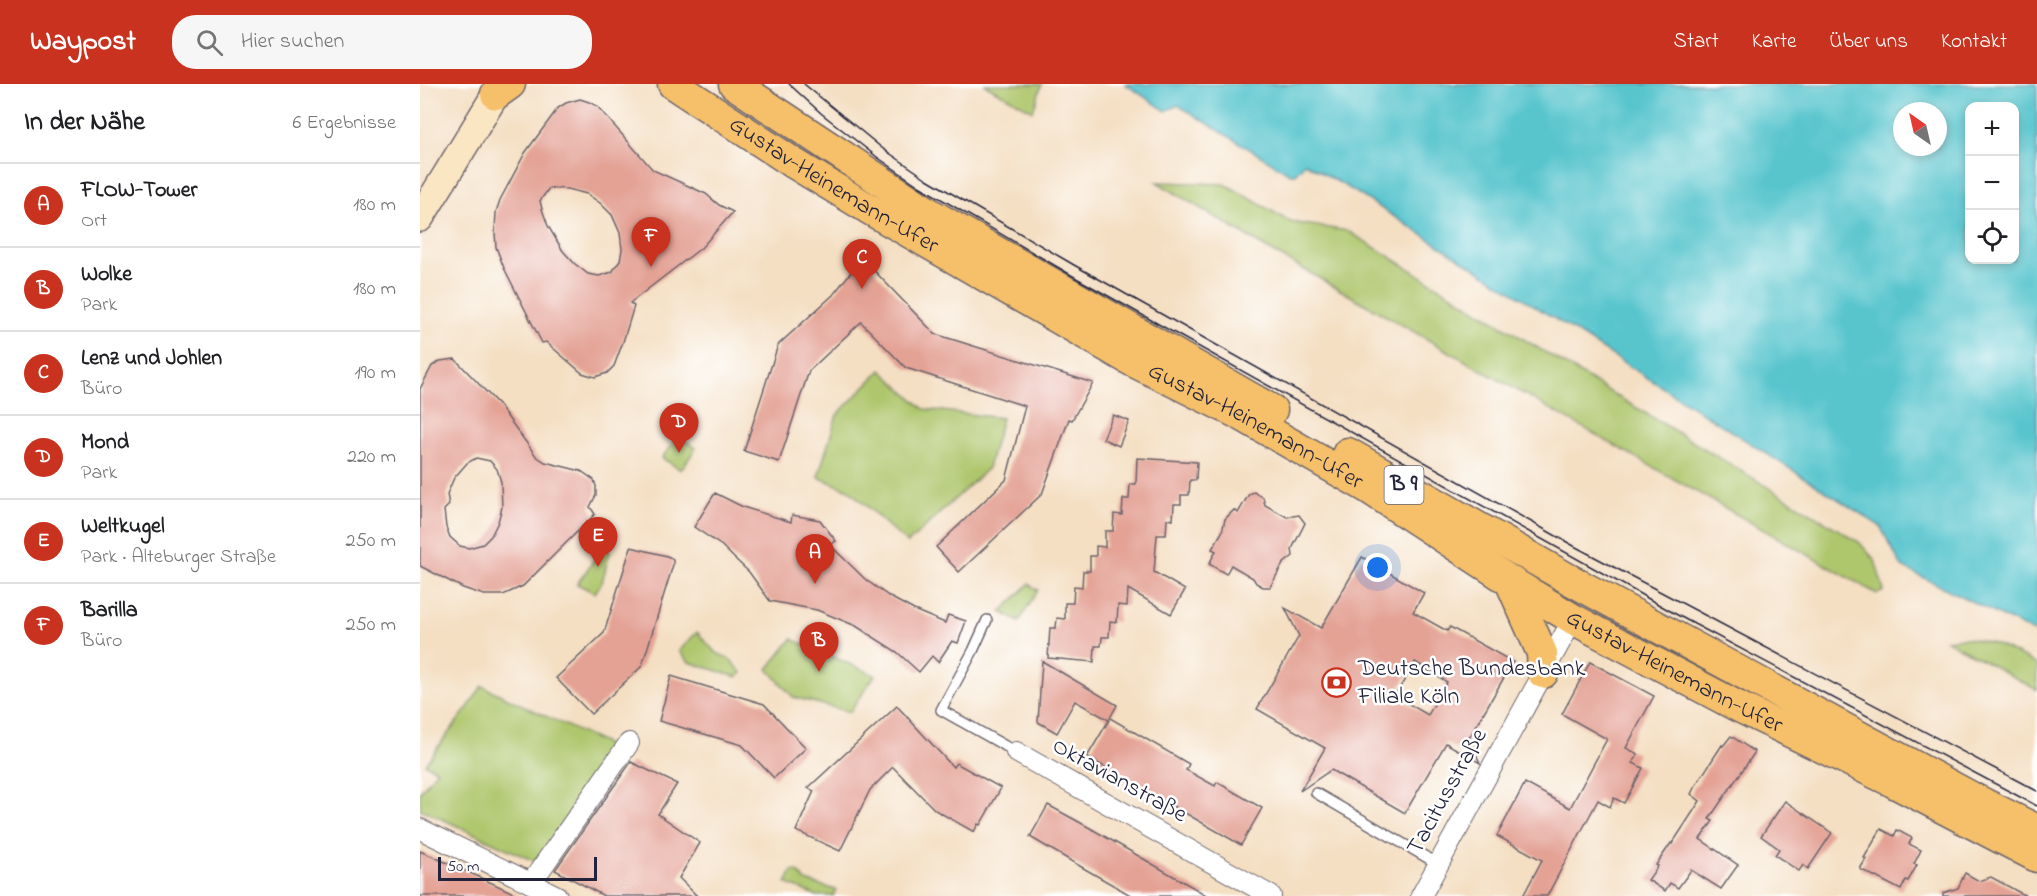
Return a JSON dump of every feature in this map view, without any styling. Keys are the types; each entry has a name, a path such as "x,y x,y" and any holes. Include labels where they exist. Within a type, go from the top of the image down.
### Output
{"main road":[{"name":"Gustav-Heinemann-Ufer","path":"673,84 795,165 878,214 1132,361 1239,414 1368,488 1510,581 1581,605 2037,830"},
{"name":"Gustav-Heinemann-Ufer","path":"734,84 931,214 1581,605 1735,705 1893,782 2037,857"},
{"path":"1510,581 1542,653 1543,673"}],"street":[{"path":"420,218 502,87"},
{"name":"Tacitusstraße","path":"1421,896 1581,605"},
{"path":"531,883 629,743"},
{"name":"Oktavianstraße","path":"1016,752 1271,896"},
{"path":"420,829 557,896"}],"lane":[{"name":"Oktavianstraße","path":"987,620 941,710 1016,752"},
{"path":"1316,793 1438,864"}],"green space":[{"path":"984,84 1042,84 1033,111"},
{"path":"1157,182 1225,184 1291,222 1348,231 1859,542 1875,560 1884,591 1877,594 1273,252"},
{"path":"881,370 924,409 1002,418 988,468 908,543 849,490 818,477 837,415"},
{"path":"678,435 696,448 681,470 662,458"},
{"path":"603,547 610,552 602,582 595,593 577,584"},
{"path":"1029,584 1038,590 1019,622 1001,612"},
{"path":"697,632 715,652 731,660 742,673 737,677 689,662 679,651"},
{"path":"1963,638 1992,644 2037,665 2037,690 1946,640"},
{"path":"792,639 875,675 850,712 793,697 768,669"},
{"path":"482,686 614,748 536,862 420,809 420,792 437,770 425,764"},
{"path":"792,871 798,872 806,881 836,890 833,896 817,896 786,883"}],"water":[{"path":"1125,84 2037,84 2037,634 1902,567 1880,526 1354,191 1305,163 1295,174 1290,174 1178,105 1166,111"}],"building":[{"path":"580,99 597,106 653,170 706,194 719,205 733,212 701,248 630,303 634,306 614,366 607,373 595,377 582,373 546,342 542,343 504,268 496,247 496,212 500,200 525,153 558,108","holes":["549,188 567,189 587,194 612,215 620,233 622,249 620,261 612,272 599,276 588,274 563,251 548,226 540,201"]},
{"path":"862,258 935,334 1093,383 1072,420 1069,419 1042,494 959,572 936,547 1006,480 1025,406 906,368 861,322 809,371 779,462 744,451 778,345 833,295"},
{"path":"455,359 498,404 536,456 545,462 581,471 594,480 596,486 596,495 590,507 595,514 523,586 503,595 484,595 463,588 420,566 420,389 432,366 440,361","holes":["476,458 490,461 497,469 501,482 502,507 498,522 491,536 483,544 469,548 460,546 450,537 446,527 444,510 449,505 447,494 454,478 467,463"]},
{"path":"1113,415 1129,421 1119,446 1103,439"},
{"path":"1137,458 1197,462 1196,480 1190,480 1189,495 1181,495 1181,504 1174,504 1173,520 1167,519 1166,535 1157,535 1154,572 1185,590 1171,614 1128,589 1127,606 1118,605 1117,622 1110,621 1109,637 1102,637 1101,646 1095,646 1094,662 1048,658 1050,628 1056,628 1057,618 1065,619 1065,603 1073,603 1074,586 1082,587 1083,571 1090,571 1090,556 1096,556 1096,546 1105,547 1105,531 1113,531 1114,514 1122,515 1123,499 1129,499 1130,484 1136,484"},
{"path":"1254,492 1263,497 1265,505 1287,517 1299,515 1305,523 1292,549 1293,556 1283,564 1270,587 1263,587 1231,565 1226,574 1209,564 1216,551 1212,549 1222,532 1225,519 1234,510 1238,513 1249,494"},
{"path":"715,493 743,507 791,522 792,515 820,520 836,541 830,545 866,580 890,597 945,623 948,615 966,621 958,643 952,641 938,662 932,656 919,672 897,652 856,626 817,610 770,601 749,572 722,546 694,527"},
{"path":"631,547 667,556 673,559 673,565 642,666 591,714 556,678 604,633"},
{"name":"Deutsche Bundesbank Filiale Köln","path":"1362,557 1424,593 1413,612 1447,631 1450,627 1513,662 1469,738 1480,763 1446,743 1405,813 1331,770 1300,791 1325,748 1257,709 1299,636 1285,608 1321,628","holes":["1415,662 1447,682 1428,715 1395,696"]},
{"path":"1042,661 1117,705 1110,718 1189,764 1186,770 1215,786 1217,782 1262,808 1241,845 1087,757 1109,720 1075,701 1057,733 1038,722"},
{"path":"1590,662 1654,696 1626,748 1638,754 1633,763 1643,768 1624,803 1614,798 1610,807 1598,800 1547,896 1523,896 1542,860 1497,836 1525,783 1570,808 1607,739 1562,714"},
{"path":"671,676 764,704 806,748 774,778 742,745 659,721"},
{"path":"897,706 953,767 956,763 1001,788 980,825 978,824 974,832 935,810 893,767 870,790 840,851 796,831 814,791 808,788"},
{"path":"1731,736 1755,752 1709,819 1713,821 1700,839 1738,865 1721,889 1691,870 1678,888 1670,883 1665,891 1648,880 1700,801 1691,794 1694,788 1722,745"},
{"path":"631,762 677,784 658,814 700,843 679,878 697,896 604,896 555,870"},
{"path":"1785,801 1832,833 1808,869 1803,865 1799,871 1775,855 1779,849 1761,836"},
{"path":"1048,805 1208,896 1132,896 1030,837"},
{"path":"1881,829 1894,836 1897,830 1912,838 1909,844 1921,850 1914,864 1917,865 1901,890 1860,869"},
{"path":"420,851 468,872 520,896 420,896"},
{"path":"1965,873 1979,881 1991,877 2026,896 1943,896 1943,893 1958,888"}],"tram line":[{"path":"789,84 822,114 919,186 1078,279 1681,617 2037,806"},
{"path":"804,84 882,148 927,179 1074,265 1574,546 2037,791"}],"place":[{"name":"Barilla","path":"651,267"},
{"name":"Lenz und Johlen","path":"862,289"},
{"name":"Mond","path":"679,453"},
{"name":"Weltkugel","path":"598,567"},
{"name":"FLOW-Tower","path":"815,584"},
{"name":"Wolke","path":"819,672"},
{"name":"Deutsche Bundesbank Filiale Köln","path":"1337,683"}]}
